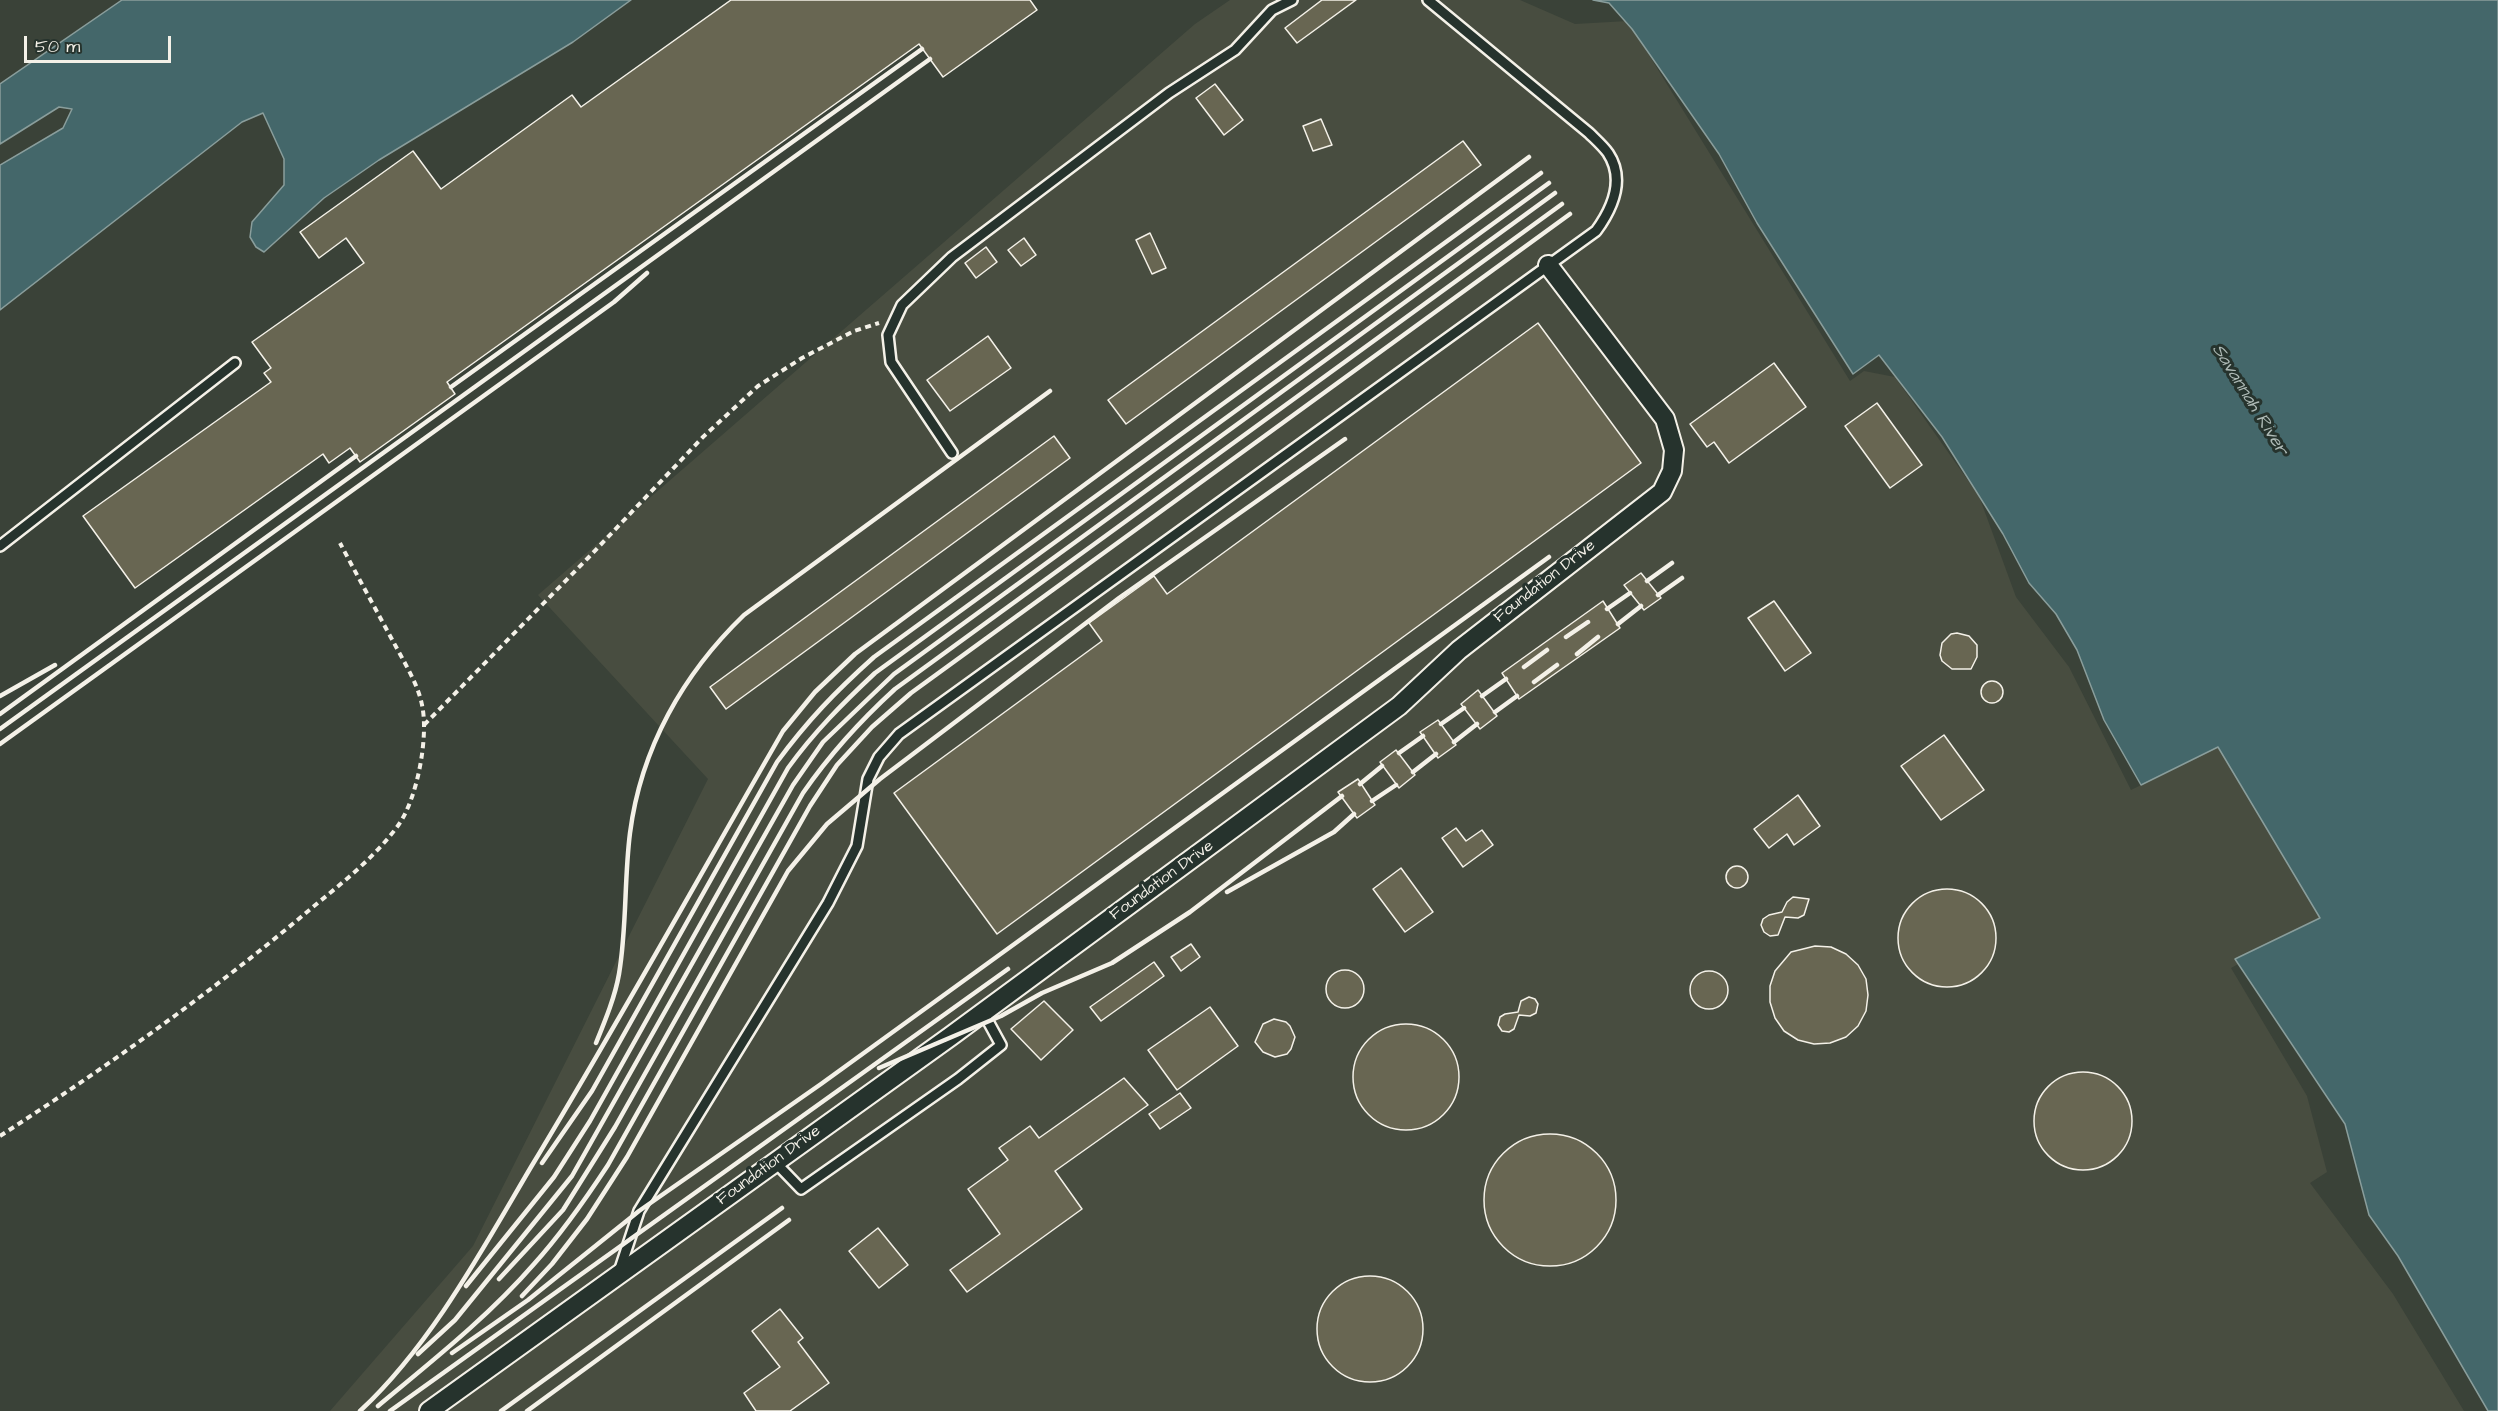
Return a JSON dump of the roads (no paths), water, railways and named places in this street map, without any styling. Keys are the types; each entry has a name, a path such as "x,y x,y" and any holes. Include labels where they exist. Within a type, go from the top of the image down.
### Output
{"street":[{"name":"Foundation Drive","path":"429,1411 983,1012 1399,706 1459,650 1662,492 1672,471 1674,450 1665,419 1548,265"}],"lane":[{"path":"952,453 891,362 888,335 902,305 952,258 1170,93 1235,50 1272,10 1292,0"},
{"path":"618,1274 639,1211 828,903 857,846 868,779 879,757 899,734 1596,231 1610,211 1616,192 1616,173 1609,154 1589,133 1428,0"},
{"path":"0,546 235,363"},
{"path":"775,1162 801,1189 958,1079 1001,1045 983,1012"}],"water":[{"path":"122,0 631,0 573,42 379,160 324,198 264,252 256,247 250,237 252,222 284,185 284,159 263,113 242,122 0,310 0,165 63,128 72,109 59,107 0,144 0,84"},
{"name":"Savannah River","path":"1593,0 2498,0 2498,1411 2488,1411 2398,1256 2369,1215 2345,1124 2235,959 2320,918 2218,747 2141,785 2104,720 2077,650 2056,614 2029,583 2003,534 1942,437 1879,355 1853,374 1757,223 1719,154 1632,29 1609,3"}],"railway":[{"path":"451,387 922,49"},
{"path":"0,729 930,59"},
{"path":"360,1411 410,1357 454,1295 595,1059 783,731 815,692 855,654 1529,157"},
{"path":"542,1163 592,1091 777,762 834,695 874,657 1541,173"},
{"path":"466,1286 554,1177 590,1121 788,768 840,707 875,673 1549,183"},
{"path":"418,1354 455,1320 572,1176 793,785 823,742 894,674 1555,193"},
{"path":"499,1279 563,1210 615,1127 803,793 835,751 870,713 895,689 1562,204"},
{"path":"378,1406 498,1302 544,1252 573,1216 608,1165 810,806 837,765 872,727 911,693 1570,214"},
{"path":"0,744 614,302 647,273"},
{"path":"596,1043 619,974 628,851 636,802 655,742 684,687 702,662 744,615 1050,391"},
{"path":"522,1296 552,1264 587,1219 627,1157 788,871 827,824 880,779 1119,598 1345,439"},
{"path":"0,714 356,456"},
{"path":"452,1353 528,1300 639,1211 821,1084 1549,557"},
{"path":"1647,581 1672,563"},
{"path":"1658,595 1682,578"},
{"path":"1607,609 1630,593"},
{"path":"1618,624 1641,606"},
{"path":"1566,637 1588,622"},
{"path":"1577,654 1598,637"},
{"path":"1524,667 1547,650"},
{"path":"0,696 55,665"},
{"path":"1534,682 1557,665"},
{"path":"1482,696 1506,679"},
{"path":"1495,712 1517,696"},
{"path":"1441,724 1464,708"},
{"path":"1454,742 1477,724"},
{"path":"1399,753 1423,736"},
{"path":"1413,772 1436,754"},
{"path":"1360,784 1382,766"},
{"path":"1372,801 1396,785"},
{"path":"879,1068 1001,1016 1042,993 1112,963 1190,912 1342,796"},
{"path":"1227,892 1334,832 1354,814"},
{"path":"390,1411 1008,969"},
{"path":"501,1411 782,1208"},
{"path":"527,1411 789,1220"}]}
